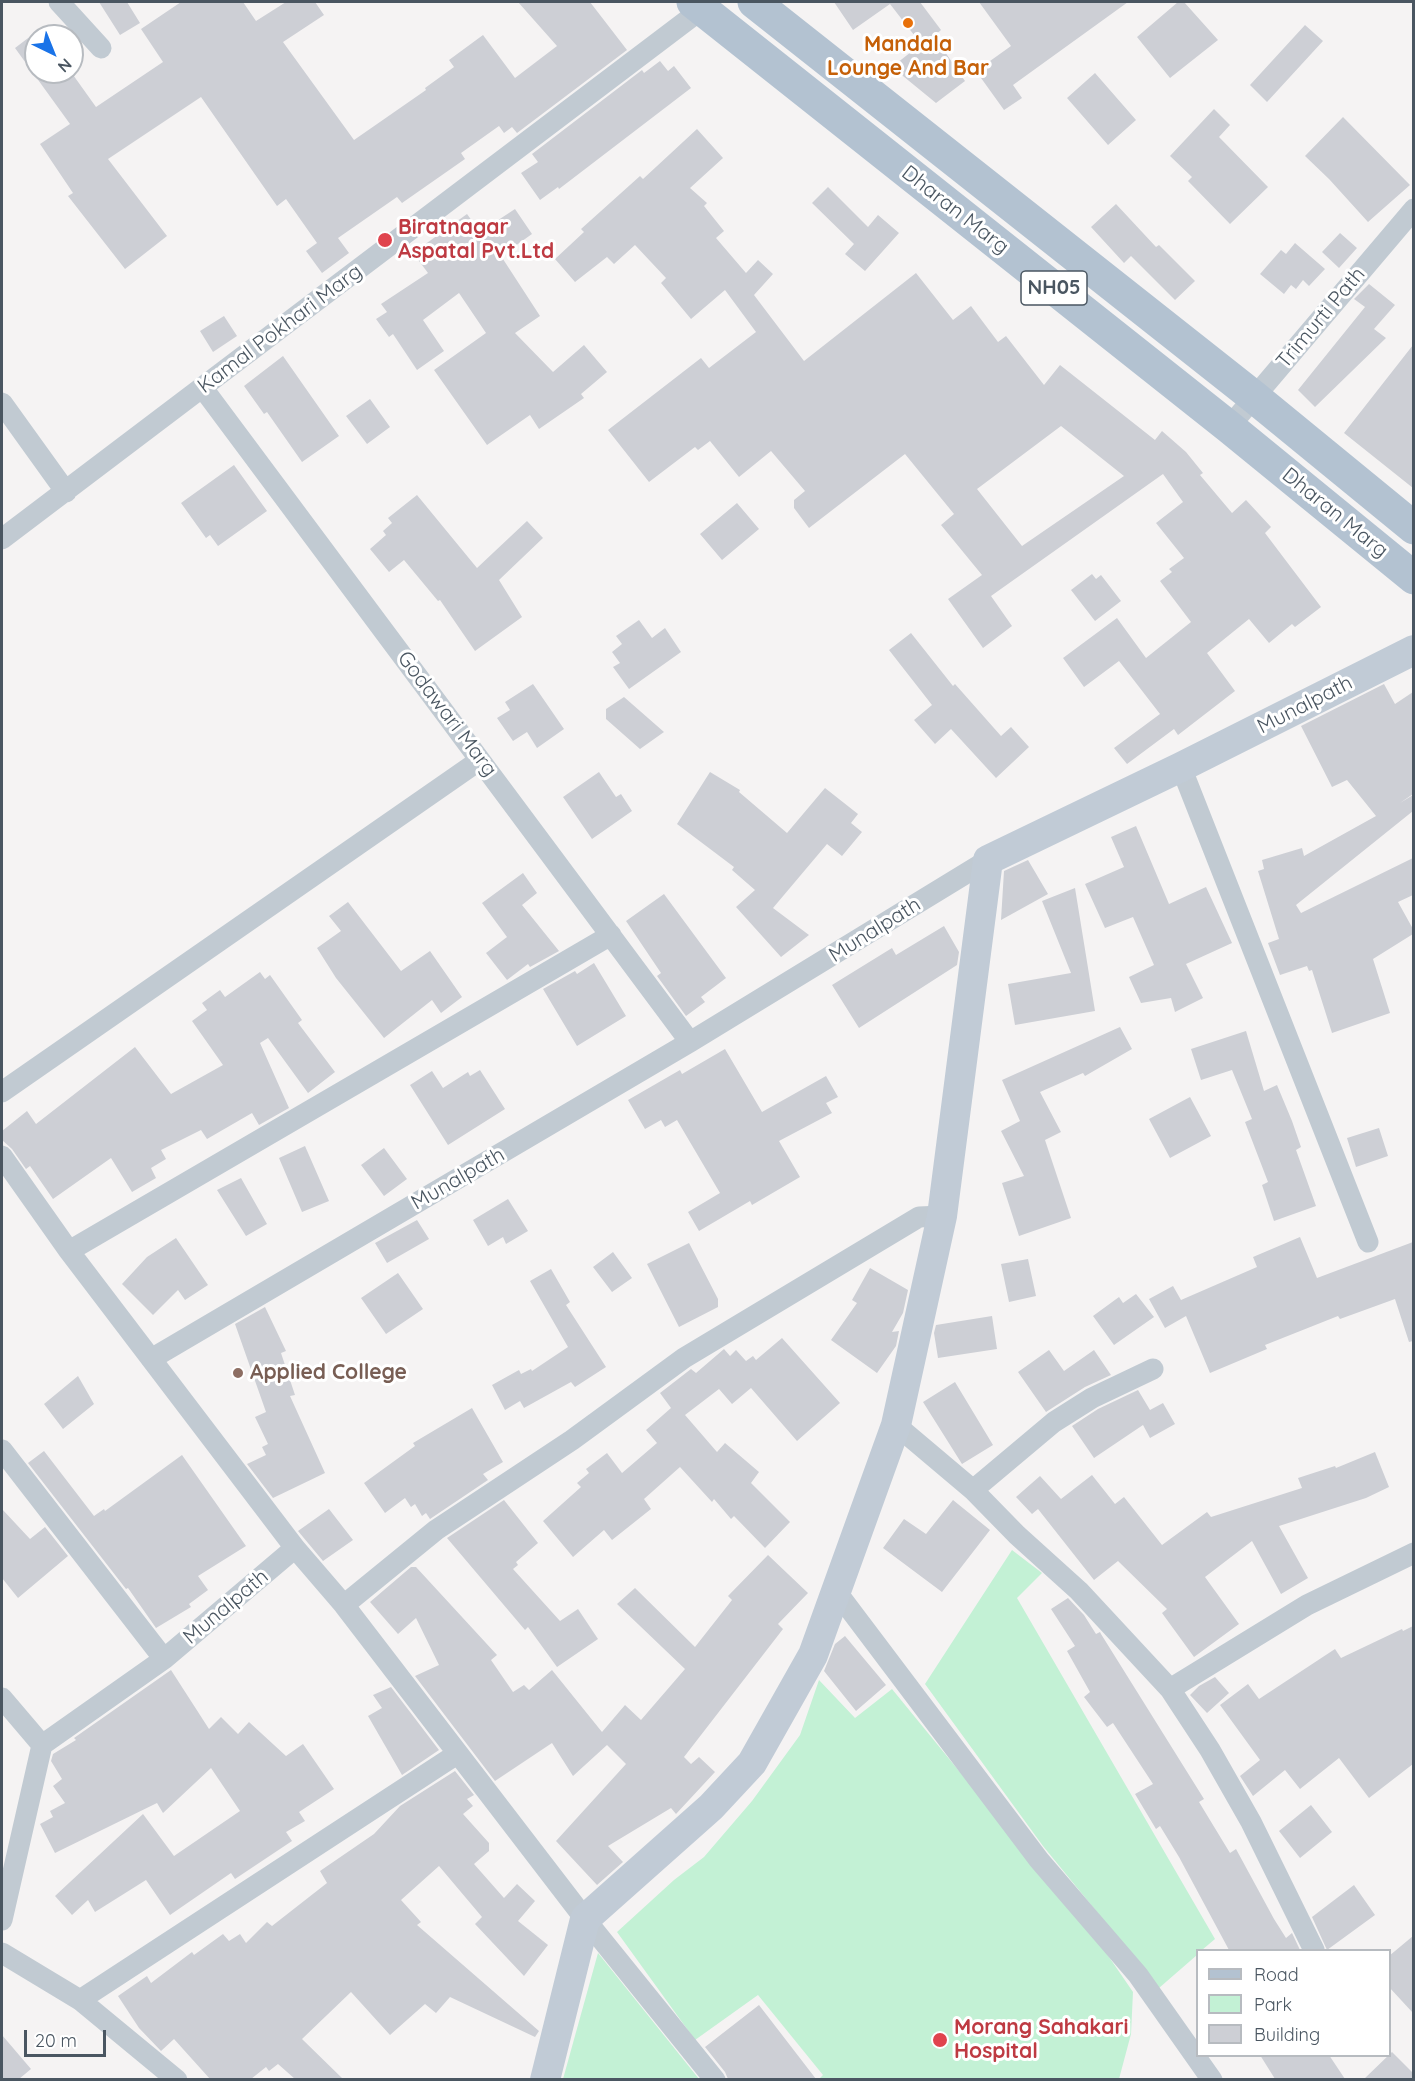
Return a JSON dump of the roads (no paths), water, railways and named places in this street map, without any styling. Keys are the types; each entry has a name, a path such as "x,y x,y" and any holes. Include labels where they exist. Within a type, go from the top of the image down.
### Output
{"main road":[{"name":"Dharan Marg","path":"754,2 1254,397 1413,528"},
{"name":"Dharan Marg","path":"702,4 1229,427 1413,578"}],"street":[{"path":"59,2 101,48"},
{"name":"Kamal Pokhari Marg","path":"2,539 307,310 702,4"},
{"name":"Trimurti Path","path":"1229,427 1413,209"},
{"name":"Godawari Marg","path":"202,387 690,1042"},
{"path":"2,404 66,492"},
{"name":"Munalpath","path":"151,1359 690,1042 988,860 1181,768 1413,650"},
{"path":"2,1092 480,760"},
{"path":"1181,768 1368,1242"},
{"path":"545,2079 585,1919 711,1807 752,1763 813,1655 896,1425 942,1216 988,860"},
{"path":"69,1251 611,936"},
{"path":"2,1156 69,1251 295,1548 344,1605 585,1919 715,2079"},
{"path":"344,1605 436,1530 572,1440 684,1358 919,1217 942,1216"},
{"path":"972,1490 1054,1422 1092,1398 1153,1369"},
{"path":"896,1425 972,1490 1017,1535 1079,1591 1170,1689 1251,1822 1314,1949"},
{"path":"2,1450 164,1659"},
{"name":"Munalpath","path":"42,1745 164,1659 295,1548"},
{"path":"1170,1689 1307,1605 1413,1553"},
{"path":"836,1591 1039,1860 1138,1975 1196,2057"},
{"path":"2,1698 42,1745 2,1920"},
{"path":"80,2000 457,1754"},
{"path":"2,1953 80,2000 177,2079"},
{"path":"1196,2057 1212,2079"}],"place":[{"name":"Mandala Lounge And Bar","path":"908,23"},
{"name":"Biratnagar Aspatal Pvt.Ltd","path":"385,240"},
{"name":"Applied College","path":"238,1373"},
{"name":"Morang Sahakari Hospital","path":"940,2040"}]}
